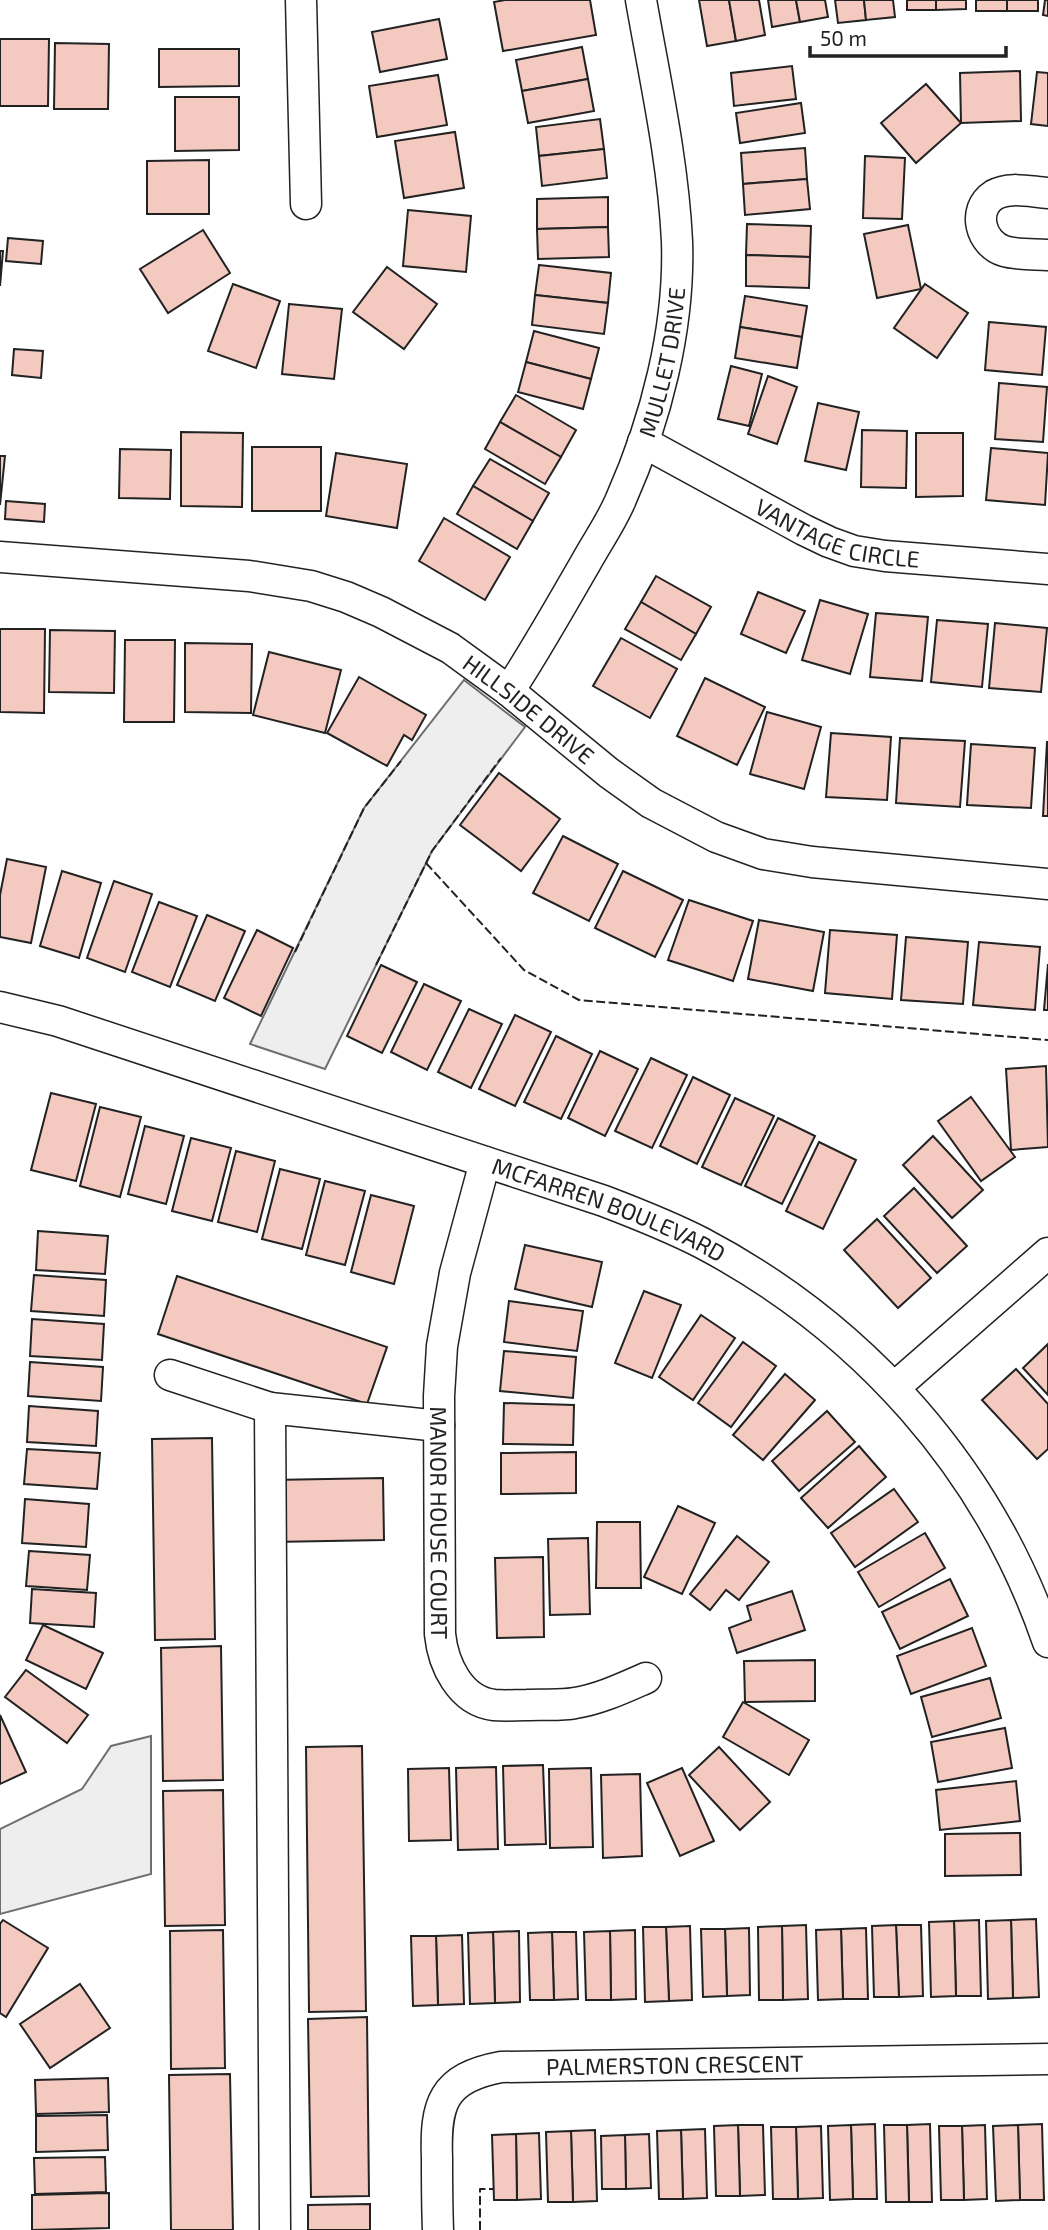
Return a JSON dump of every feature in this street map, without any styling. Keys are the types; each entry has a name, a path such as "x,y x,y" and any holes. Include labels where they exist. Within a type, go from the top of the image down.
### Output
{"street":[{"path":"302,0 306,204"},
{"name":"MULLET DRIVE","path":"509,691 621,501 643,442 670,339 676,293 677,242 671,174 641,0"},
{"path":"1048,193 1009,190 993,195 983,207 981,219 983,232 991,244 1005,251 1048,255"},
{"name":"VANTAGE CIRCLE","path":"643,442 804,530 854,551 885,556 1048,569"},
{"name":"HILLSIDE DRIVE","path":"0,557 249,576 311,586 358,602 420,631 460,654 609,773 651,803 728,841 763,854 812,862 1048,884"},
{"name":"MCFARREN BOULEVARD","path":"0,1007 58,1021 616,1206 702,1243 754,1273 812,1312 856,1349 895,1387 946,1449 983,1504 1014,1560 1048,1642"},
{"name":"MANOR HOUSE COURT","path":"485,1162 447,1310 442,1346 439,1426 441,1648 448,1667 469,1695 481,1702 495,1705 573,1704 606,1695 646,1678"},
{"path":"895,1387 1048,1253"},
{"path":"170,1374 270,1408 439,1426"},
{"path":"270,1408 275,2230"},
{"name":"PALMERSTON CRESCENT","path":"438,2230 436,2128 441,2103 457,2083 479,2071 502,2067 1048,2059"}],"shaded area":[{"path":"464,680 525,727 432,851 325,1069 250,1044 364,808"},
{"path":"151,1736 151,1874 0,1914 0,1829 82,1789 111,1746"}],"building":[{"path":"590,0 596,35 503,51 494,2"},
{"path":"699,0 729,0 736,41 707,46"},
{"path":"729,0 759,0 765,35 736,41"},
{"path":"768,0 796,0 800,22 772,27"},
{"path":"796,0 825,0 828,17 800,22"},
{"path":"835,0 864,0 866,20 838,23"},
{"path":"864,0 893,0 895,17 866,20"},
{"path":"907,0 936,0 936,10 907,10"},
{"path":"936,0 966,0 966,9 936,10"},
{"path":"976,0 1007,0 1007,11 976,11"},
{"path":"1007,0 1038,0 1038,11 1007,11"},
{"path":"1045,0 1048,0 1048,16 1043,15"},
{"path":"439,19 447,59 380,72 372,32"},
{"path":"0,39 49,39 48,106 0,106"},
{"path":"55,43 109,44 108,109 54,109"},
{"path":"582,47 588,79 522,91 516,60"},
{"path":"159,49 239,49 239,86 159,87"},
{"path":"792,66 796,99 734,106 731,73"},
{"path":"1020,71 1021,121 961,123 960,73"},
{"path":"1037,72 1048,73 1048,126 1031,124"},
{"path":"438,75 447,125 377,137 369,86"},
{"path":"588,79 594,111 528,123 522,91"},
{"path":"926,84 961,123 916,163 881,123"},
{"path":"175,97 239,97 239,150 175,151"},
{"path":"801,103 805,133 740,143 736,113"},
{"path":"600,119 604,149 539,156 536,127"},
{"path":"455,132 464,188 404,198 395,141"},
{"path":"805,148 807,179 743,184 741,153"},
{"path":"604,149 607,178 542,186 539,156"},
{"path":"865,156 905,158 902,219 863,218"},
{"path":"209,160 209,214 147,214 147,161"},
{"path":"807,179 810,209 745,215 743,184"},
{"path":"608,197 608,227 537,229 537,199"},
{"path":"408,210 471,216 466,272 403,266"},
{"path":"747,224 811,226 810,257 746,255"},
{"path":"908,225 921,289 877,298 864,234"},
{"path":"608,227 609,257 538,259 537,229"},
{"path":"203,230 230,273 168,313 140,269"},
{"path":"8,238 43,241 41,264 6,261"},
{"path":"0,251 3,251 0,286"},
{"path":"746,255 810,257 809,288 746,286"},
{"path":"539,265 611,273 608,303 535,295"},
{"path":"387,267 437,304 404,349 353,312"},
{"path":"233,284 280,301 256,368 208,351"},
{"path":"925,284 968,313 937,358 894,328"},
{"path":"535,295 608,303 604,334 532,325"},
{"path":"745,296 807,306 802,337 740,327"},
{"path":"289,304 342,309 334,379 282,374"},
{"path":"989,322 1046,327 1042,375 985,370"},
{"path":"740,327 802,337 797,368 735,358"},
{"path":"534,331 599,348 591,379 526,362"},
{"path":"14,349 43,351 41,378 12,375"},
{"path":"526,362 591,379 583,409 518,392"},
{"path":"731,366 762,374 749,426 718,419"},
{"path":"768,376 797,387 777,444 748,434"},
{"path":"999,383 1047,387 1043,442 995,439"},
{"path":"516,395 576,430 561,457 500,422"},
{"path":"818,403 859,412 846,470 805,461"},
{"path":"500,422 561,457 545,484 485,449"},
{"path":"862,430 907,431 906,488 861,487"},
{"path":"181,432 243,433 242,507 181,506"},
{"path":"916,433 963,433 963,496 916,497"},
{"path":"252,447 321,447 321,511 252,511"},
{"path":"991,448 1048,453 1045,505 986,500"},
{"path":"120,449 171,450 170,499 119,498"},
{"path":"336,453 407,464 397,528 326,516"},
{"path":"0,456 5,456 0,505"},
{"path":"490,459 549,493 533,521 473,486"},
{"path":"473,486 533,521 517,549 457,514"},
{"path":"6,501 45,504 44,522 5,519"},
{"path":"444,518 510,557 485,600 419,561"},
{"path":"656,576 711,607 696,634 641,602"},
{"path":"758,592 805,611 786,653 741,634"},
{"path":"820,600 868,614 850,674 802,660"},
{"path":"641,602 696,634 681,660 625,629"},
{"path":"876,613 928,617 922,681 870,677"},
{"path":"937,620 988,624 982,687 931,682"},
{"path":"995,623 1047,628 1041,692 989,688"},
{"path":"0,629 45,629 44,713 0,712"},
{"path":"50,630 115,631 114,693 49,692"},
{"path":"621,638 677,669 650,718 593,686"},
{"path":"125,640 175,640 174,722 124,722"},
{"path":"185,643 252,644 251,713 185,712"},
{"path":"269,652 341,670 325,733 253,715"},
{"path":"359,677 426,715 412,740 404,735 387,766 327,733"},
{"path":"705,678 765,707 737,765 677,736"},
{"path":"767,712 821,727 804,789 750,774"},
{"path":"831,733 891,737 887,800 826,797"},
{"path":"900,738 965,741 960,807 896,803"},
{"path":"1047,742 1048,816 1043,816"},
{"path":"971,744 1035,748 1031,808 967,805"},
{"path":"499,773 560,819 521,871 460,825"},
{"path":"563,836 618,864 589,921 533,893"},
{"path":"7,859 46,867 31,943 0,937 0,895"},
{"path":"62,871 101,883 79,958 40,946"},
{"path":"623,871 683,900 655,957 595,928"},
{"path":"114,881 152,894 125,972 87,958"},
{"path":"689,900 753,921 733,981 668,960"},
{"path":"159,902 197,916 170,987 132,972"},
{"path":"207,915 245,931 215,1001 177,985"},
{"path":"759,920 824,932 813,991 748,979"},
{"path":"257,930 293,948 261,1016 224,998"},
{"path":"830,930 897,935 892,999 825,993"},
{"path":"906,937 968,942 963,1004 901,1000"},
{"path":"979,942 1040,947 1035,1010 973,1005"},
{"path":"1048,964 1048,1010 1044,1010"},
{"path":"381,965 417,982 382,1053 347,1036"},
{"path":"424,984 461,1001 427,1070 391,1052"},
{"path":"469,1009 502,1024 471,1088 438,1072"},
{"path":"515,1015 551,1032 515,1106 479,1089"},
{"path":"556,1036 592,1054 561,1119 524,1102"},
{"path":"600,1051 638,1069 605,1136 568,1118"},
{"path":"651,1058 687,1075 652,1148 615,1131"},
{"path":"1046,1066 1048,1147 1011,1150 1006,1069"},
{"path":"693,1077 730,1095 697,1164 660,1146"},
{"path":"51,1093 96,1104 76,1181 31,1170"},
{"path":"971,1097 1015,1157 981,1181 938,1121"},
{"path":"735,1098 774,1116 741,1185 702,1167"},
{"path":"100,1107 141,1117 120,1197 80,1186"},
{"path":"778,1118 815,1136 782,1204 745,1186"},
{"path":"145,1126 184,1136 166,1204 128,1194"},
{"path":"933,1136 983,1190 952,1218 903,1165"},
{"path":"191,1138 231,1148 212,1221 172,1211"},
{"path":"819,1142 856,1160 823,1229 786,1211"},
{"path":"236,1151 275,1161 257,1232 218,1222"},
{"path":"280,1169 320,1179 302,1249 262,1239"},
{"path":"325,1181 365,1191 345,1265 306,1255"},
{"path":"914,1188 967,1246 937,1273 884,1216"},
{"path":"371,1195 414,1206 394,1284 351,1272"},
{"path":"877,1219 931,1278 898,1308 844,1250"},
{"path":"38,1231 108,1236 105,1274 36,1270"},
{"path":"525,1245 602,1262 592,1307 515,1289"},
{"path":"34,1275 106,1280 104,1316 31,1311"},
{"path":"177,1276 387,1347 367,1404 158,1334"},
{"path":"644,1291 681,1305 652,1378 615,1363"},
{"path":"509,1301 583,1311 577,1351 504,1342"},
{"path":"701,1315 735,1338 693,1400 659,1377"},
{"path":"32,1319 104,1324 102,1360 30,1356"},
{"path":"743,1342 776,1366 731,1427 698,1403"},
{"path":"1048,1344 1048,1395 1023,1368"},
{"path":"504,1351 576,1357 573,1398 500,1391"},
{"path":"30,1362 103,1367 101,1401 28,1396"},
{"path":"1016,1369 1048,1404 1048,1449 1037,1459 982,1400"},
{"path":"785,1374 815,1400 763,1460 733,1435"},
{"path":"504,1403 574,1405 573,1445 503,1444"},
{"path":"29,1406 98,1411 96,1446 27,1442"},
{"path":"827,1411 855,1442 799,1491 772,1461"},
{"path":"212,1438 215,1639 155,1640 152,1439"},
{"path":"859,1446 886,1477 828,1528 801,1498"},
{"path":"27,1449 100,1453 97,1489 24,1484"},
{"path":"576,1452 576,1493 501,1494 501,1453"},
{"path":"383,1478 384,1540 272,1542 271,1480"},
{"path":"894,1489 918,1522 855,1567 831,1533"},
{"path":"25,1499 89,1504 86,1547 22,1543"},
{"path":"678,1506 715,1523 682,1594 644,1577"},
{"path":"597,1522 640,1522 641,1588 596,1588"},
{"path":"925,1533 945,1568 879,1607 858,1572"},
{"path":"737,1536 769,1562 739,1600 726,1590 710,1610 690,1594"},
{"path":"588,1538 590,1614 550,1615 548,1539"},
{"path":"29,1551 90,1555 87,1590 26,1586"},
{"path":"543,1557 544,1637 497,1638 495,1558"},
{"path":"950,1579 968,1616 900,1649 882,1612"},
{"path":"32,1589 96,1593 94,1627 30,1623"},
{"path":"792,1591 805,1630 737,1653 729,1628 751,1620 747,1606"},
{"path":"43,1625 103,1653 86,1689 26,1660"},
{"path":"972,1628 986,1666 911,1694 897,1656"},
{"path":"221,1646 223,1780 163,1781 161,1648"},
{"path":"815,1660 815,1701 745,1702 744,1661"},
{"path":"26,1670 88,1715 67,1743 5,1697"},
{"path":"990,1678 1001,1718 932,1737 921,1697"},
{"path":"743,1702 809,1740 789,1775 723,1737"},
{"path":"0,1715 26,1772 0,1784"},
{"path":"1005,1728 1012,1768 938,1782 931,1742"},
{"path":"362,1746 366,2011 309,2012 306,1747"},
{"path":"719,1747 770,1802 740,1830 689,1775"},
{"path":"543,1765 546,1844 505,1845 503,1766"},
{"path":"496,1767 498,1849 458,1850 456,1768"},
{"path":"449,1768 451,1840 409,1841 408,1769"},
{"path":"591,1768 593,1847 550,1848 549,1769"},
{"path":"682,1768 714,1841 680,1856 647,1783"},
{"path":"640,1774 642,1856 603,1858 601,1775"},
{"path":"1016,1781 1020,1821 940,1830 936,1790"},
{"path":"223,1790 225,1925 165,1926 163,1791"},
{"path":"1020,1833 1021,1875 945,1876 945,1834"},
{"path":"1036,1919 1039,1997 1013,1998 1011,1920"},
{"path":"3,1920 48,1948 6,2017 0,2013 0,1924"},
{"path":"979,1920 981,1996 956,1996 954,1921"},
{"path":"1011,1920 1013,1998 988,1999 986,1921"},
{"path":"954,1921 956,1996 931,1997 929,1922"},
{"path":"806,1925 808,1999 783,2000 782,1926"},
{"path":"896,1925 921,1925 923,1996 899,1997"},
{"path":"896,1925 899,1997 874,1997 872,1926"},
{"path":"690,1926 692,2000 669,2001 666,1927"},
{"path":"782,1926 783,2000 759,2000 758,1927"},
{"path":"643,1927 666,1927 669,2001 645,2002"},
{"path":"749,1928 750,1995 727,1996 725,1929"},
{"path":"866,1928 868,1999 843,1999 841,1929"},
{"path":"701,1929 725,1929 727,1996 703,1997"},
{"path":"841,1929 843,1999 818,2000 816,1930"},
{"path":"223,1930 225,2068 171,2069 170,1931"},
{"path":"635,1930 636,1999 611,2000 610,1931"},
{"path":"519,1931 520,2002 495,2003 493,1932"},
{"path":"610,1931 611,2000 586,2000 584,1932"},
{"path":"493,1932 495,2003 470,2004 468,1933"},
{"path":"552,1932 576,1932 578,1999 554,2000"},
{"path":"552,1932 554,2000 530,2000 528,1933"},
{"path":"462,1935 464,2004 438,2005 436,1936"},
{"path":"411,1936 436,1936 438,2005 413,2006"},
{"path":"80,1984 110,2028 50,2068 20,2024"},
{"path":"367,2017 369,2196 311,2197 308,2019"},
{"path":"230,2074 233,2230 171,2230 169,2075"},
{"path":"108,2078 109,2112 36,2114 35,2080"},
{"path":"107,2115 108,2150 36,2152 36,2116"},
{"path":"875,2124 877,2199 853,2199 851,2125"},
{"path":"930,2124 932,2202 909,2202 907,2125"},
{"path":"1042,2124 1044,2200 1020,2200 1018,2125"},
{"path":"738,2125 763,2125 765,2195 740,2196"},
{"path":"738,2125 740,2196 716,2196 714,2126"},
{"path":"851,2125 853,2199 830,2200 828,2126"},
{"path":"884,2125 907,2125 909,2202 886,2202"},
{"path":"985,2125 987,2199 964,2200 962,2126"},
{"path":"1018,2125 1020,2200 996,2201 993,2126"},
{"path":"821,2126 823,2198 798,2199 796,2127"},
{"path":"939,2126 962,2126 964,2200 941,2200"},
{"path":"771,2127 796,2127 798,2199 773,2199"},
{"path":"705,2129 707,2198 683,2199 681,2130"},
{"path":"595,2130 597,2201 573,2202 571,2131"},
{"path":"681,2130 683,2199 659,2199 657,2131"},
{"path":"571,2131 573,2202 548,2202 546,2132"},
{"path":"539,2133 541,2199 517,2200 516,2134"},
{"path":"516,2134 517,2200 494,2200 492,2135"},
{"path":"649,2134 651,2188 626,2189 625,2135"},
{"path":"625,2135 626,2189 602,2189 601,2136"},
{"path":"105,2157 106,2192 35,2194 34,2158"},
{"path":"109,2193 109,2228 32,2230 32,2195"},
{"path":"370,2204 370,2230 308,2230 308,2205"}],"fence":[{"path":"376,965 432,851 501,758"},
{"path":"295,952 364,808 401,761"},
{"path":"426,863 524,970 579,1000 1048,1040"},
{"path":"480,2230 480,2189 493,2189"}]}
